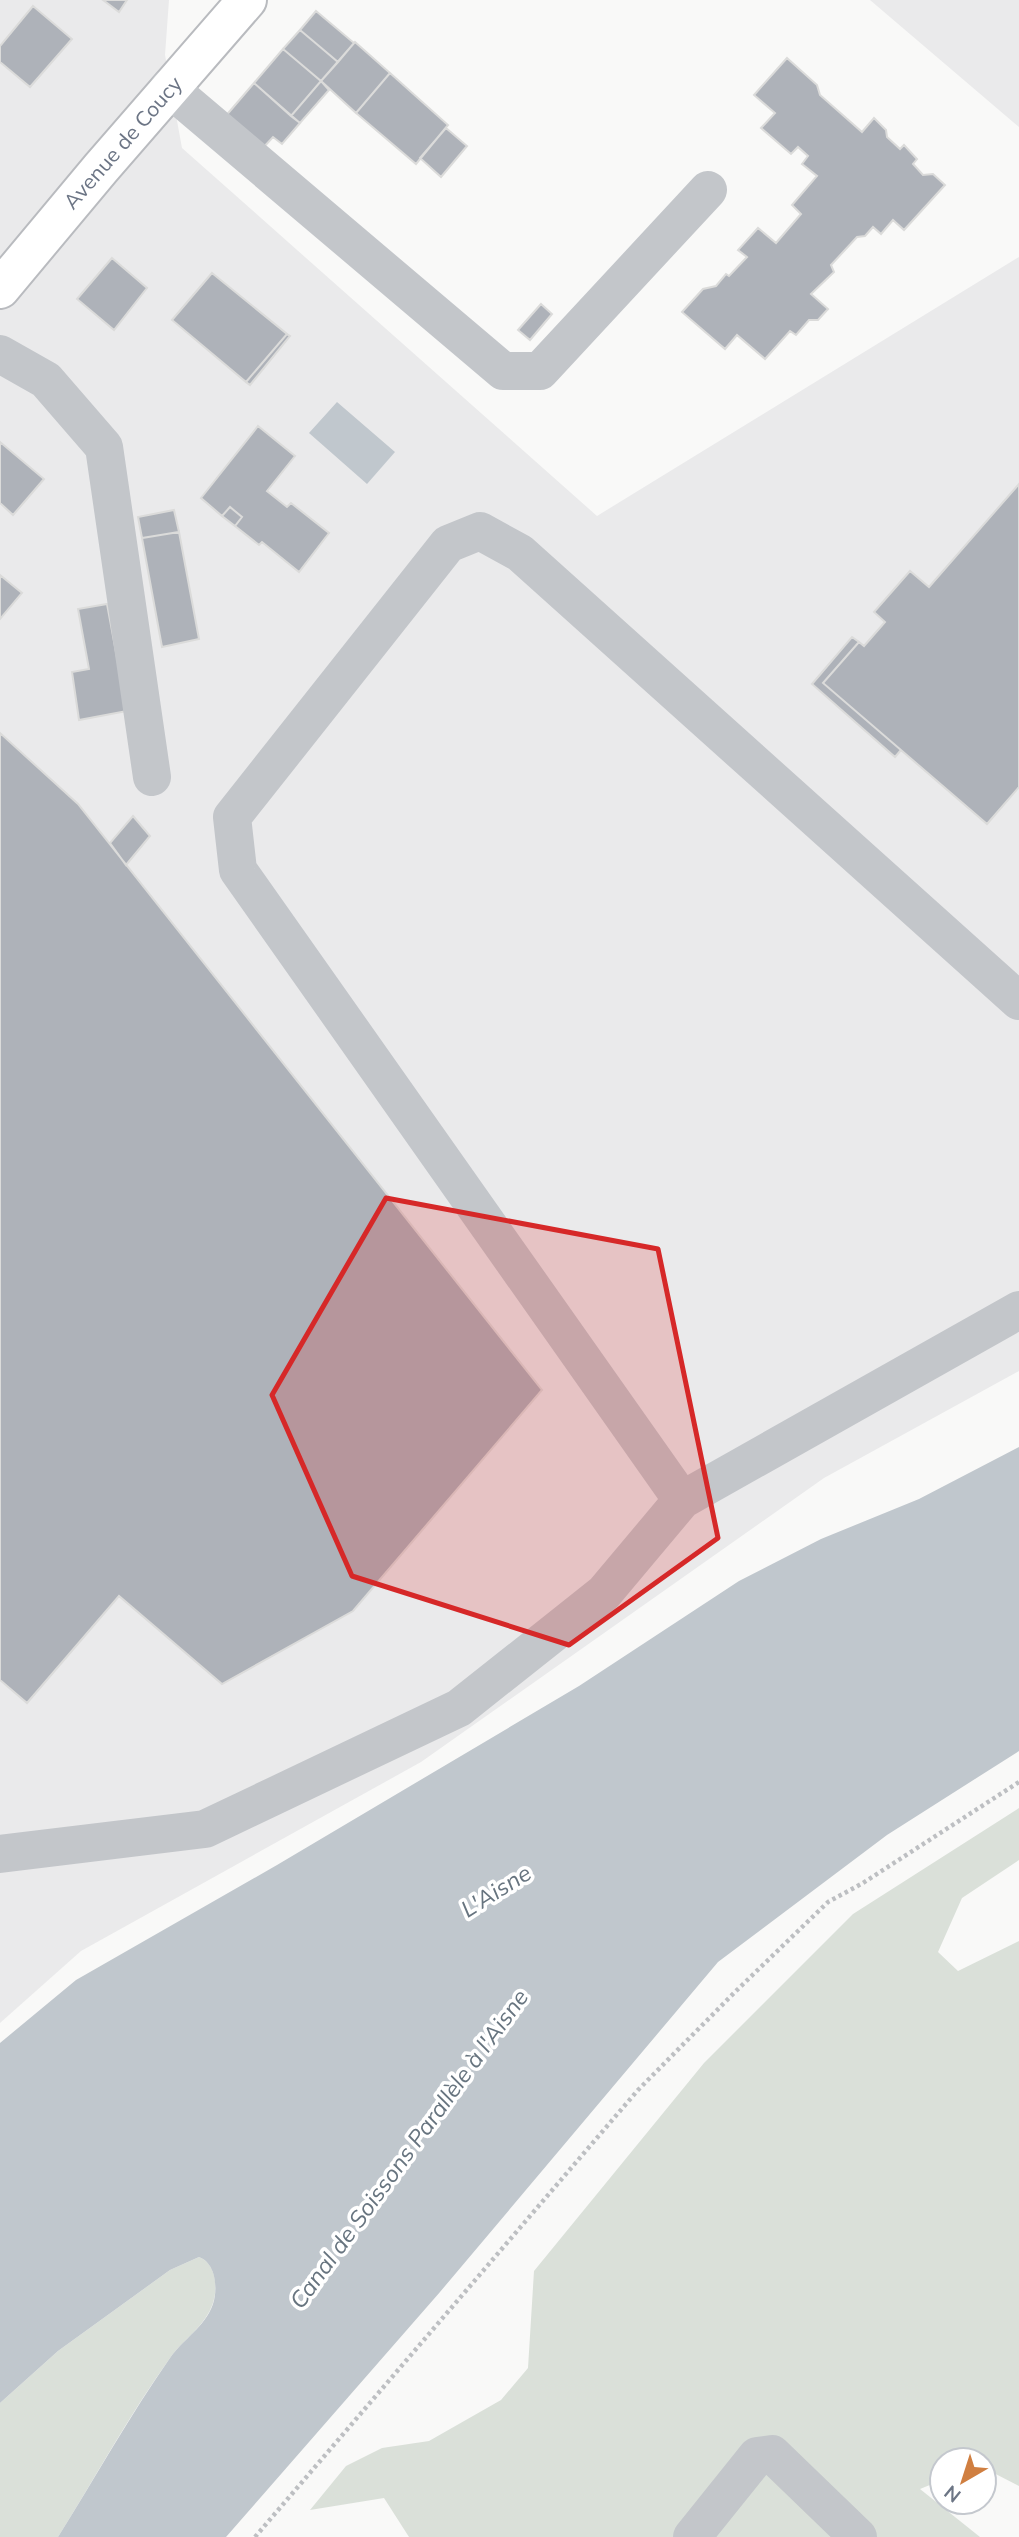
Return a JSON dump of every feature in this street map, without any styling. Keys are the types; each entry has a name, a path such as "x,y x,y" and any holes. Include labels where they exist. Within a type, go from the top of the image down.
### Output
{"main road":[{"name":"Avenue de Coucy","path":"0,289 238,4"}],"lane":[{"path":"169,88 503,371 540,371 708,190"},
{"path":"0,354 46,380 104,447 152,777"},
{"path":"682,1500 238,870 232,817 448,544 480,531 520,553 1019,1001"},
{"path":"0,1854 205,1829 459,1709 604,1593 682,1500 1019,1310"},
{"path":"692,2537 757,2456 772,2454 858,2537"}],"path":[{"path":"255,2537 638,2090 736,1991 828,1902 863,1883 1019,1782"}],"highlighted area":[{"path":"386,1198 658,1249 718,1538 569,1645 352,1576 272,1395"}],"shaded area":[{"path":"0,0 169,0 165,55 182,148 597,516 1019,257 1019,1371 824,1478 421,1762 81,1951 0,2023"},
{"path":"870,0 1019,0 1019,127"},
{"path":"1019,1808 1019,1860 962,1898 938,1952 958,1971 1019,1941 1019,2486 998,2475 998,2446 928,2446 928,2486 920,2489 928,2495 928,2516 954,2516 980,2537 409,2537 384,2498 310,2510 346,2466 382,2448 429,2441 501,2400 528,2368 534,2271 704,2063 853,1914"},
{"path":"199,2257 209,2265 214,2277 215,2297 209,2311 175,2351 155,2380 58,2537 0,2537 0,2403 58,2351 170,2270"}],"water":[{"path":"337,402 395,452 367,484 309,433"},
{"path":"1019,1447 1019,1751 887,1835 718,1962 440,2292 226,2537 58,2537 155,2380 175,2351 209,2312 215,2298 215,2284 209,2265 199,2257 170,2270 58,2351 0,2403 0,2043 76,1980 277,1865 579,1686 739,1581 821,1539 919,1499"}],"building":[{"path":"103,0 127,0 119,12"},
{"path":"33,6 72,39 30,87 0,62 0,46"},
{"path":"316,11 354,43 338,62 300,30"},
{"path":"300,30 338,62 321,81 283,49"},
{"path":"355,42 390,73 356,113 321,81"},
{"path":"283,49 321,81 291,116 254,83"},
{"path":"787,58 817,85 820,95 862,132 874,118 886,130 887,137 900,149 904,145 917,159 913,164 923,175 933,174 945,185 904,230 893,220 881,234 873,227 865,236 857,237 831,265 834,272 811,294 828,309 818,320 809,320 796,335 790,331 765,359 737,335 725,349 682,312 703,289 716,286 747,257 738,250 758,228 776,243 801,214 792,205 817,176 802,164 808,156 798,147 791,154 761,128 775,113 754,95"},
{"path":"390,73 448,125 416,164 356,113"},
{"path":"321,81 329,90 300,123 291,116"},
{"path":"254,83 300,123 282,144 273,137 261,150 224,118"},
{"path":"446,128 467,146 441,177 420,158"},
{"path":"112,258 147,288 114,330 77,299"},
{"path":"212,273 287,334 246,382 172,320"},
{"path":"541,304 552,314 530,340 518,330"},
{"path":"287,334 290,336 250,385 246,382"},
{"path":"258,426 295,456 267,491 287,507 291,503 329,533 299,572 262,542 259,545 235,526 242,517 230,507 222,516 201,498"},
{"path":"0,442 44,479 13,515 0,503"},
{"path":"1019,484 1019,787 987,824 823,683 859,642 864,646 885,622 874,612 910,571 929,587"},
{"path":"230,507 242,517 235,526 222,516"},
{"path":"174,510 179,532 142,538 138,517"},
{"path":"179,532 199,639 162,647 142,538"},
{"path":"0,575 22,593 0,619"},
{"path":"107,604 127,711 79,720 72,672 89,669 78,609"},
{"path":"852,637 859,642 823,683 901,750 895,757 812,684"},
{"path":"0,733 78,804 542,1390 353,1611 222,1684 119,1596 27,1703 0,1680"},
{"path":"133,816 150,836 126,865 110,843"}],"water label":[{"name":"L'Aisne","path":"496,1891"},
{"name":"Canal de Soissons Parallèle à l'Aisne","path":"409,2149"}]}
